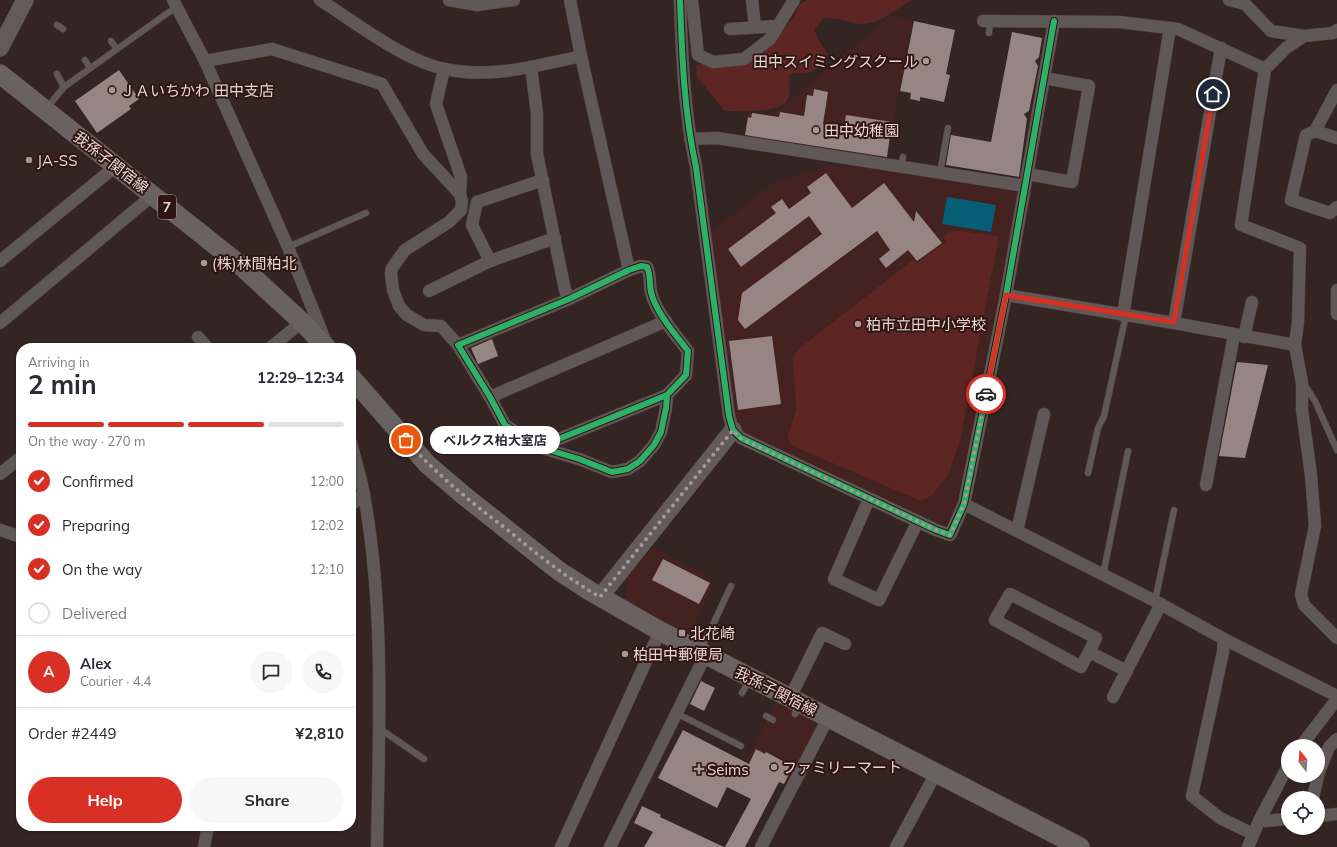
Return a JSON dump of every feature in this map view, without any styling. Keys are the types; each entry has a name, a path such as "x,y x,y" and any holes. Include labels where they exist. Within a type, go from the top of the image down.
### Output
{"main road":[{"name":"我孫子関宿線","path":"0,74 239,264 302,322 322,343"},
{"name":"我孫子関宿線","path":"356,383 427,464 462,494 559,571 600,597 660,631 703,653 746,685 828,718 1080,847"}],"street":[{"path":"0,48 25,0"},
{"path":"320,0 401,52 444,69 491,72 531,67 580,56"},
{"path":"449,0 478,5 514,0"},
{"path":"570,0 580,56 629,270"},
{"path":"680,0 683,62 690,139 696,167 726,395 733,430 740,438 869,499 950,535 964,504 1006,295 1054,21"},
{"path":"692,0 698,55 713,62 744,59 770,39 794,0"},
{"path":"752,0 755,27"},
{"path":"1229,0 1245,4 1271,31 1304,36 1333,33 1337,30"},
{"path":"175,4 205,61 288,247 325,343"},
{"path":"987,21 1119,22 1178,29 1265,69"},
{"path":"730,28 778,26"},
{"path":"1124,315 1170,28"},
{"path":"1304,36 1286,48 1265,69 1241,225 1300,248 1298,322 1295,345 1301,379 1302,410 1311,475 1315,526 1301,594 1304,604 1337,638"},
{"path":"205,61 272,48 382,84 423,154 460,194"},
{"path":"1174,322 1221,48"},
{"path":"531,67 537,114 537,154 565,290 569,299"},
{"path":"444,69 436,104 461,177 461,210 449,222 405,250 392,268 391,274 393,290 399,306 407,315 424,325 441,326 458,345 490,397 505,425 539,447 579,459 612,472 628,469 640,461 654,445 660,432 666,408 667,395"},
{"path":"690,139 717,138 902,162 922,165 940,173 1072,182 1089,86 1044,78"},
{"path":"1337,90 1315,131 1306,135 1291,200 1330,213 1337,207"},
{"path":"1315,131 1337,138"},
{"path":"0,261 116,166"},
{"path":"490,261 472,225 477,202 543,180"},
{"path":"0,323 153,195"},
{"path":"429,291 490,261 555,238"},
{"path":"458,345 569,299 629,270 641,266 647,267 650,273 651,293 666,321 688,351 686,375 667,395 539,447"},
{"path":"1337,290 1337,314"},
{"path":"1006,295 1174,322 1239,336 1295,345"},
{"path":"1206,485 1239,336 1252,302"},
{"path":"490,397 666,321"},
{"path":"276,343 302,322"},
{"path":"198,337 203,343"},
{"path":"1017,531 1044,414"},
{"path":"600,597 733,430"},
{"path":"0,474 16,461"},
{"path":"356,462 364,494 376,595 380,732 377,847"},
{"path":"356,501 364,494"},
{"path":"869,499 834,579 879,600 918,521"},
{"path":"964,504 1337,696"},
{"path":"0,530 16,535"},
{"path":"1010,594 1096,638 1089,652 1081,667 995,620 1010,594"},
{"path":"1113,698 1158,603"},
{"path":"561,847 660,631"},
{"path":"795,705 822,633 845,644"},
{"path":"1224,639 1223,652 1192,796 1220,818 1252,834"},
{"path":"1089,652 1127,671"},
{"path":"610,847 676,713 703,653"},
{"path":"1306,739 1337,699"},
{"path":"761,847 828,718"},
{"path":"1325,757 1329,747 1337,739"},
{"path":"896,847 936,773"},
{"path":"1248,847 1252,834 1281,779"},
{"path":"1325,815 1337,814"},
{"path":"1260,819 1265,821 1281,819"},
{"path":"204,847 207,831"}],"lane":[{"path":"45,110 64,86 168,12 175,4"},
{"path":"987,21 989,33"},
{"path":"57,25 63,29"},
{"path":"111,40 117,49"},
{"path":"85,60 90,68"},
{"path":"57,74 64,86"},
{"path":"940,173 948,128"},
{"path":"288,247 366,213"},
{"path":"1088,473 1098,428 1104,416 1124,315"},
{"path":"1301,379 1315,401 1337,450"},
{"path":"1103,575 1128,450"},
{"path":"1158,603 1174,510"},
{"path":"703,653 731,586"},
{"path":"676,713 741,746"},
{"path":"766,716 773,720"},
{"path":"380,732 386,734 424,759"}],"shaded area":[{"path":"808,0 912,0 881,19 868,24 861,24 835,18 824,18 815,28 815,32 828,57 818,68 813,71 807,73 790,74 790,94 786,102 771,109 725,111 697,77 696,65 743,63 755,59 767,50 778,37 794,17 798,6"},
{"path":"891,16 913,19 886,158 746,136 749,112 766,114 781,109 833,63"},
{"name":"柏市立田中小学校","path":"844,161 1015,189 1019,198 959,500 949,524 941,526 761,445 738,428 734,415 710,233 772,184 829,165 844,166"},
{"path":"952,230 999,236 960,440 948,475 931,496 921,501 793,446 787,438 796,410 793,356 800,348 913,260 917,263 946,242 943,237"},
{"path":"653,547 713,578 711,580 714,582 689,635 626,602 627,594 625,583 622,580"},
{"path":"777,701 821,723 788,787 743,766"}],"water":[{"path":"947,197 996,205 991,232 942,224"}],"building":[{"path":"914,21 955,30 946,74 950,75 944,102 920,97 920,101 910,99 911,93 900,91"},
{"path":"1012,32 1042,38 1039,57 1035,61 1038,66 1029,111 1024,114 1027,119 1019,177 946,165 951,135 991,142"},
{"name":"ＪＡいちかわ 田中支店","path":"119,70 139,99 129,106 131,109 97,133 75,101"},
{"path":"814,89 828,92 823,124 844,127 846,115 892,122 887,157 745,135 748,117 751,118 752,113 779,117 780,112 804,116 807,95 813,96"},
{"path":"826,173 852,208 884,183 914,222 916,211 942,243 917,261 908,250 886,268 879,259 890,250 877,231 745,329 738,320 742,293 822,234 809,216 741,267 728,249 776,213 771,207 782,199 789,209 811,193 807,187"},
{"path":"772,336 781,404 738,410 729,341"},
{"path":"492,339 498,356 478,364 471,348"},
{"path":"1237,362 1268,365 1245,458 1219,456"},
{"path":"663,559 710,583 699,604 652,580"},
{"path":"701,681 715,688 704,711 690,704"},
{"path":"683,730 749,764 756,749 765,754 766,752 790,765 787,771 790,772 784,784 779,782 745,847 725,847 751,799 727,787 717,808 658,778"},
{"path":"642,806 661,815 660,817 724,847 644,847 653,832 634,823"}],"cycle path":[{"path":"680,0 686,105 696,167 729,416 733,430 741,438 936,530 950,535 964,504 1006,295 1054,21"},
{"path":"539,447 667,395 686,375 688,351 657,308 651,292 647,267 641,266 629,270 569,299 458,345 490,397 505,425 539,447 579,459 612,472 628,469 640,461 654,445 661,432 667,395"}],"way so far":[{"path":"406,440 427,464 462,494 559,571 600,597 612,580 733,430 740,438 936,530 950,535 964,504 986,394"}],"place":[{"name":"田中スイミングスクール","path":"926,61"},
{"name":"ＪＡいちかわ 田中支店","path":"112,90"},
{"name":"田中幼稚園","path":"816,130"},
{"name":"JA-SS","path":"29,160"},
{"name":"(株)林間柏北","path":"204,263"},
{"name":"柏市立田中小学校","path":"858,324"},
{"name":"ベルクス柏大室店","path":"406,440"},
{"name":"北花崎","path":"682,633"},
{"name":"柏田中郵便局","path":"625,654"},
{"name":"ファミリーマート","path":"774,767"},
{"name":"Seims","path":"699,769"}],"route":[{"path":"986,394 1006,295 1174,322 1213,94"}]}
